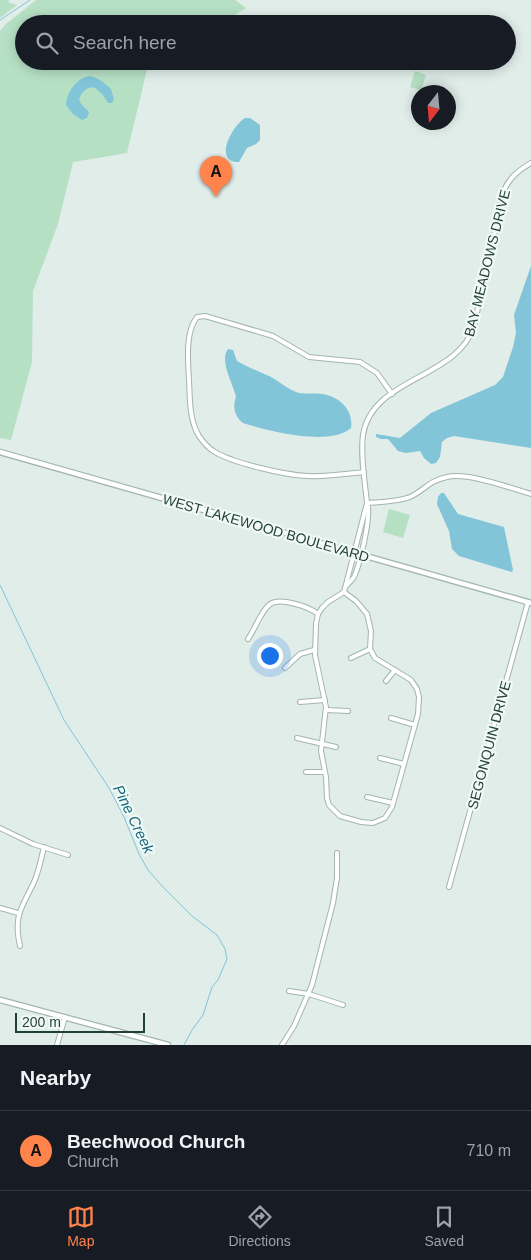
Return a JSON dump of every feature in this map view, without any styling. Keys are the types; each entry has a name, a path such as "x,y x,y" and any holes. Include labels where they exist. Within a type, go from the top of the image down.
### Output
{"street":[{"name":"BAY MEADOWS DRIVE","path":"346,586 367,503 362,443 364,429 380,402 456,354 469,340 474,326 504,190 514,174 531,163"},
{"path":"364,472 320,476 287,474 225,457 210,449 197,434 191,413 187,351 197,316 205,316 273,336 310,357 360,362 377,373 392,394"},
{"name":"WEST LAKEWOOD BOULEVARD","path":"0,452 530,603"},
{"path":"367,503 407,498 416,494 433,481 456,476 474,478 531,494"},
{"name":"BAY MEADOWS DRIVE","path":"346,586 354,576 369,519 370,509 367,503"},
{"path":"344,592 368,614 371,631 370,649 375,658 411,680 418,692 420,707 393,804 387,816 378,822 355,821 340,816 330,805 321,751 326,710 314,650 316,624 318,614 328,602 344,592 346,586"},
{"path":"248,639 268,606 274,602 301,605 318,614"},
{"name":"SEGONQUIN DRIVE","path":"449,887 530,603"},
{"path":"351,658 370,649"},
{"path":"285,668 300,654 314,650"},
{"path":"386,681 396,670"},
{"path":"300,702 325,700"},
{"path":"326,710 348,711"},
{"path":"392,718 415,725"},
{"path":"297,738 336,747"},
{"path":"380,758 404,764"},
{"path":"306,772 325,772"},
{"path":"367,797 393,804"},
{"path":"0,828 15,836 68,855"},
{"path":"20,946 17,930 18,913 35,880 44,847"},
{"path":"282,1045 294,1026 312,985 333,903 337,878 337,853"},
{"path":"0,908 18,913"},
{"path":"289,990 343,1005"},
{"path":"0,1000 168,1045"},
{"path":"57,1045 64,1017"}],"green space":[{"path":"0,0 10,0 8,2 17,5 0,18"},
{"path":"36,0 235,0 246,8 235,15 17,15"},
{"path":"15,17 15,70 147,70 127,153 73,162 58,224 33,291 32,362 11,440 0,438 0,31"},
{"path":"415,71 426,75 423,85 411,85 410,87"},
{"path":"389,509 410,515 403,538 383,532"}],"water":[{"path":"90,76 98,79 111,89 114,99 112,103 108,103 95,88 85,90 79,99 89,112 87,118 82,120 73,114 66,105 73,86 85,77"},
{"path":"245,118 250,118 260,125 260,140 247,148 239,162 231,160 227,156 226,150 227,143 235,128"},
{"path":"531,266 531,448 454,436 442,442 440,457 436,463 431,464 420,451 406,453 398,451 388,439 376,437 376,434 400,438 431,413 495,385 503,377 516,333 514,315"},
{"path":"228,349 233,350 237,361 269,376 295,392 328,395 339,401 348,410 351,428 341,434 314,437 282,433 243,423 235,412 234,404 236,397 225,360"},
{"path":"441,493 444,493 458,514 504,527 512,572 459,556 452,549 449,531 437,504"}],"waterway":[{"name":"Pine Creek","path":"0,20 30,0"},
{"name":"Pine Creek","path":"0,585 64,720 109,788 148,870 192,916 217,935 225,949 227,959 218,980 212,987 203,1015 184,1045"}],"place":[{"name":"Beechwood Church","path":"216,197"}]}
